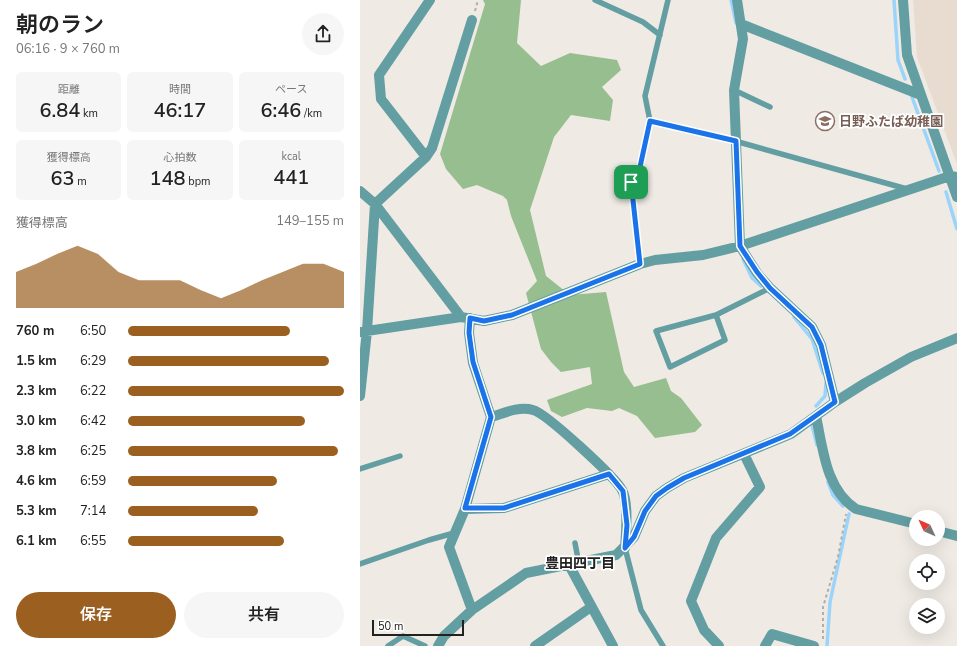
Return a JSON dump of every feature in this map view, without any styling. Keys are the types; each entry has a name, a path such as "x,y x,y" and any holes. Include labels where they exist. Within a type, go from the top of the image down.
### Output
{"street":[{"path":"426,157 380,99 379,75 430,0"},
{"path":"737,0 743,39 734,90 740,246 757,272 770,288 812,327 821,345 835,402"},
{"path":"903,0 907,55 921,95 954,176 957,197"},
{"path":"360,396 364,332 376,204 426,157 432,148 472,20"},
{"path":"740,24 921,95"},
{"path":"364,332 465,318 484,321 512,315 640,264 703,254 740,246 954,176"},
{"path":"360,191 376,204 465,318 469,333 473,362 491,417 465,508 449,547 472,610"},
{"path":"438,646 444,636 472,610 526,573 616,555 625,548 634,537 645,511 661,492 684,478 790,434 835,402 912,357 957,338"},
{"path":"491,417 517,409 534,410 551,422 609,474 623,491 627,525 625,548"},
{"path":"816,416 831,478 839,494 848,504 856,509 909,522"},
{"path":"719,646 704,630 691,601 716,538 760,487 744,454"},
{"path":"465,508 504,508 609,474"},
{"path":"945,533 957,536"},
{"path":"574,564 591,607 613,646"},
{"path":"535,646 591,607"},
{"path":"765,646 772,634 818,644"}],"lane":[{"path":"595,0 643,22 660,35"},
{"path":"640,264 631,182 640,167 650,121 645,96 668,0"},
{"path":"734,90 770,107"},
{"path":"650,121 736,141 909,190"},
{"path":"716,315 725,340 670,367 656,331 716,315 770,288"},
{"path":"360,469 400,456"},
{"path":"360,564 429,540 455,533"},
{"path":"574,564 575,543"},
{"path":"625,548 641,610 663,646"},
{"path":"388,646 403,636 425,646"}],"path":[{"path":"818,644 823,607 838,558 848,504"}],"shaded area":[{"path":"913,0 957,0 957,164 917,57"}],"green space":[{"path":"483,0 521,0 517,43 541,66 570,53 617,60 621,70 602,87 613,100 610,121 571,115 554,137 530,210 546,276 570,295 606,292 624,372 634,387 666,378 671,391 681,398 702,425 695,432 655,438 637,416 619,408 612,411 587,408 562,417 551,411 547,400 592,384 590,367 561,372 541,349 526,293 537,281 511,216 507,200 503,196 477,185 463,189 446,169 440,154 485,4"}],"waterway":[{"path":"731,0 736,23"},
{"path":"894,0 898,60 905,79"},
{"path":"912,97 939,171"},
{"path":"946,192 957,229"},
{"path":"743,259 752,278 761,286"},
{"path":"794,317 812,339 823,373"},
{"path":"816,406 825,396 826,383"},
{"path":"812,425 817,445"},
{"path":"828,482 833,495 843,506"},
{"path":"827,646 830,602 849,514"}],"place":[{"name":"日野ふたば幼稚園","path":"825,121"}],"district":[{"name":"豊田四丁目","path":"580,563"}],"route":[{"path":"650,121 736,141 740,246 757,272 770,288 801,315 812,327 821,345 835,402 790,434 684,478 667,488 656,496 645,511 634,537 625,548 627,525 623,491 609,474 504,508 465,508 491,417 473,362 469,333 470,318 484,321 512,315 623,269 640,264 631,182 640,167 650,121"}]}
